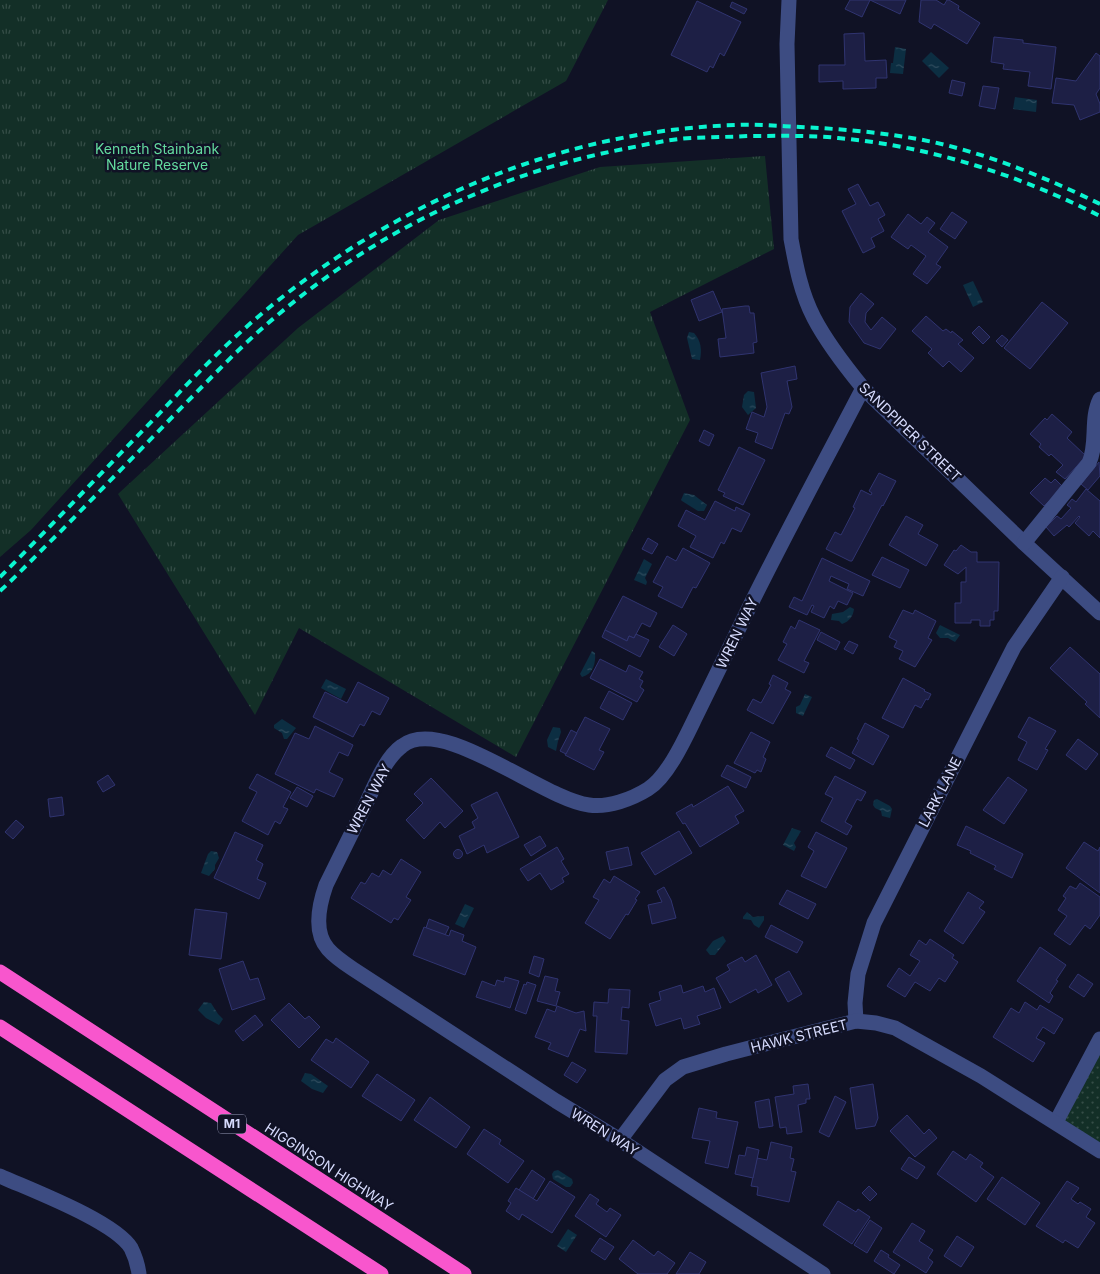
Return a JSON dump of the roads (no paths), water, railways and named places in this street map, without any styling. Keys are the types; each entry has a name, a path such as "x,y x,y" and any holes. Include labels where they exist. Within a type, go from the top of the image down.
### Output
{"highway":[{"name":"HIGGINSON HIGHWAY","path":"0,972 464,1274"},
{"path":"0,1027 381,1274"}],"street":[{"name":"SANDPIPER STREET","path":"789,0 787,44 791,239 797,270 814,317 825,336 863,388 1024,543 1100,612"},
{"name":"WREN WAY","path":"823,1274 620,1140 556,1101 340,960 324,944 318,915 326,885 380,775 400,746 411,740 427,738 442,740 480,755 557,796 592,806 630,798 650,788 661,777 681,746 743,619 863,388"},
{"path":"1024,543 1089,463 1093,455 1094,423 1100,400"},
{"name":"LARK LANE","path":"856,1021 855,1003 858,974 874,923 1014,647 1062,578"},
{"name":"HAWK STREET","path":"620,1140 665,1080 683,1067 726,1054 856,1021 876,1023 894,1028 981,1076 1100,1151"},
{"path":"1056,1122 1100,1039"},
{"path":"0,1176 101,1222 130,1247 139,1274"}],"water":[{"path":"895,47 906,49 903,74 890,73"},
{"path":"931,52 949,68 939,78 922,61"},
{"path":"1015,97 1037,100 1036,112 1013,109"},
{"path":"973,281 983,302 973,307 963,285"},
{"path":"689,332 694,333 700,342 700,360 692,359 687,338"},
{"path":"748,391 754,392 756,408 748,415 742,407 744,395"},
{"path":"684,493 694,495 707,505 704,511 698,511 682,501"},
{"path":"644,559 652,564 645,578 646,585 634,580"},
{"path":"850,607 854,609 854,612 847,621 842,624 839,621 831,620 832,614 843,612"},
{"path":"940,625 960,635 955,642 948,638 940,638 936,633"},
{"path":"592,651 595,653 593,668 586,676 582,677 580,674"},
{"path":"326,679 346,689 341,699 321,688"},
{"path":"805,694 812,697 803,716 796,713 796,707 800,705"},
{"path":"282,719 296,728 287,739 284,739 282,733 274,728 274,725"},
{"path":"553,727 560,728 561,732 556,751 548,747 547,740"},
{"path":"877,799 890,806 892,809 890,818 882,816 881,811 875,808 873,805 874,800"},
{"path":"792,828 801,831 794,843 796,847 794,851 783,845"},
{"path":"211,851 217,852 219,858 215,869 209,876 201,873"},
{"path":"465,904 474,908 464,928 455,924"},
{"path":"747,912 753,917 764,916 764,920 759,928 751,920 743,919"},
{"path":"723,936 726,941 715,955 710,955 706,950 713,941"},
{"path":"204,1002 211,1003 223,1019 219,1025 206,1018 198,1010"},
{"path":"305,1073 311,1074 328,1086 323,1093 312,1089 301,1081"},
{"path":"558,1170 572,1179 573,1183 570,1187 566,1187 553,1179 552,1174"},
{"path":"568,1229 577,1235 566,1252 557,1246"}],"railway":[{"path":"0,577 209,362 265,311 316,272 370,236 427,205 486,179 546,157 609,141 672,130 737,125 850,130 917,139 955,147 1039,176 1100,204"},
{"path":"0,591 234,354 306,293 347,263 391,236 436,212 482,191 530,174 579,159 676,139 749,136 827,137 872,142 940,155 1006,175 1100,216"}],"park label":[{"name":"Kenneth Stainbank Nature Reserve","path":"157,158"}]}
